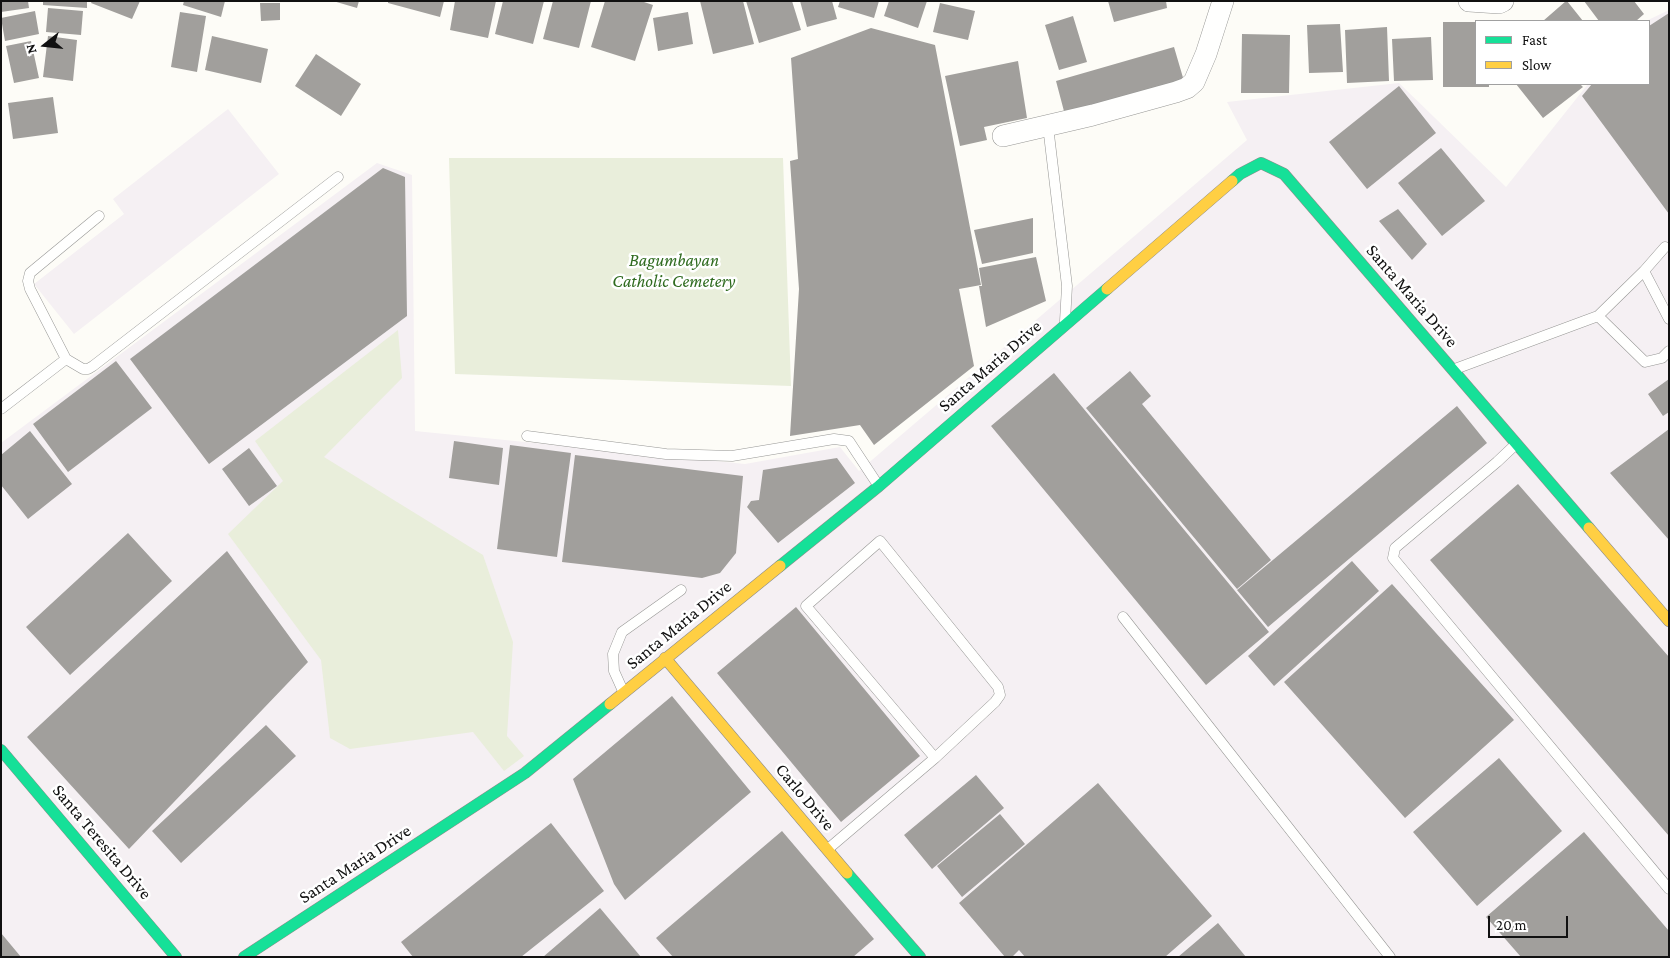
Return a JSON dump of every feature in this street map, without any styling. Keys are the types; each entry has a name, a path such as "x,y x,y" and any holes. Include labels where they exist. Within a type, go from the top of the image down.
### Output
{"street":[{"path":"1002,136 1102,113 1186,88 1194,82 1206,54 1223,1"},
{"path":"1469,1 1499,3 1503,1"},
{"name":"Santa Maria Drive","path":"244,957 524,773 879,486 1240,174 1261,163 1284,174 1669,621"},
{"name":"Carlo Drive","path":"666,658 827,850 920,957"},
{"name":"Santa Teresita Drive","path":"1,750 176,957"}],"lane":[{"path":"1048,126 1067,286 1065,324"},
{"path":"99,216 30,273 28,280 30,288 66,358 83,369 93,366 338,177"},
{"path":"1453,369 1598,316 1644,271 1665,247"},
{"path":"1644,271 1669,319"},
{"path":"1598,316 1645,362 1662,358 1669,351"},
{"path":"1,409 66,358"},
{"path":"527,436 666,454 732,456 834,439 849,441 879,486"},
{"path":"1517,444 1395,548 1393,558 1669,889"},
{"path":"827,850 935,758 1000,696 998,688 880,541 806,606 935,758"},
{"path":"624,692 614,670 613,654 622,632 681,590"},
{"path":"1123,617 1390,957"}],"shaded area":[{"path":"1669,10 1669,957 1,957 1,443 377,163 412,175 415,431 745,464 840,447 859,471 1247,140 1227,102 1399,83 1506,187 1587,85 1650,85 1650,20 1648,20"},
{"path":"228,109 279,174 74,334 34,284 124,214 113,199"}],"green space":[{"name":"Bagumbayan Catholic Cemetery","path":"449,158 783,158 791,386 455,374"},
{"path":"398,330 402,378 324,457 483,555 513,642 507,736 524,756 504,771 473,732 350,749 330,738 321,660 228,534 283,481 255,441"}],"building":[{"path":"1,1 28,1 29,8 1,12"},
{"path":"43,1 87,1 87,8 43,5"},
{"path":"92,1 140,1 132,19 91,3"},
{"path":"184,1 225,1 221,17 183,5"},
{"path":"333,1 359,1 357,8"},
{"path":"388,1 444,1 440,17 388,3"},
{"path":"455,1 496,1 488,38 450,30"},
{"path":"503,1 544,1 533,44 495,34"},
{"path":"553,1 591,1 579,48 543,39"},
{"path":"605,1 641,1 653,5 635,61 591,47"},
{"path":"700,1 743,1 754,44 713,54"},
{"path":"746,1 792,1 801,30 759,43"},
{"path":"800,1 832,1 837,19 807,27"},
{"path":"840,1 879,1 874,18 838,7"},
{"path":"889,1 927,1 918,28 884,16"},
{"path":"1108,1 1166,1 1167,8 1114,22"},
{"path":"1566,1 1582,20 1544,20"},
{"path":"1584,1 1634,1 1644,14 1637,20 1598,20"},
{"path":"260,3 280,3 280,20 261,21"},
{"path":"940,3 975,11 968,40 933,32"},
{"path":"48,8 83,11 81,35 46,32"},
{"path":"35,11 39,34 5,41 1,18"},
{"path":"180,12 206,16 197,72 171,67"},
{"path":"688,12 693,44 658,51 653,18"},
{"path":"1669,13 1669,214 1582,96 1591,85 1650,85 1650,25"},
{"path":"1073,16 1087,62 1059,70 1045,25"},
{"path":"1443,22 1475,22 1475,85 1489,85 1489,87 1443,87"},
{"path":"1340,24 1343,72 1309,73 1307,25"},
{"path":"1387,27 1389,81 1347,83 1345,30"},
{"path":"871,28 935,45 981,285 959,289 974,366 874,445 860,425 790,436 799,289 790,161 798,159 791,58"},
{"path":"1242,34 1290,35 1289,93 1241,93"},
{"path":"48,36 77,40 73,81 43,77"},
{"path":"212,36 268,49 261,83 205,70"},
{"path":"1431,37 1433,80 1394,81 1392,39"},
{"path":"31,41 39,78 14,83 6,46"},
{"path":"1174,47 1184,81 1065,115 1056,81"},
{"path":"316,54 361,84 341,116 295,86"},
{"path":"1018,61 1027,118 984,127 987,140 960,146 945,76"},
{"path":"1517,85 1581,85 1583,87 1543,118"},
{"path":"1399,86 1436,133 1367,189 1329,142"},
{"path":"53,97 58,133 13,139 8,103"},
{"path":"1441,148 1485,201 1442,236 1398,183"},
{"path":"383,168 405,177 407,316 209,464 130,359"},
{"path":"1398,209 1427,244 1412,260 1379,221"},
{"path":"1033,218 1033,253 982,264 974,230"},
{"path":"1036,257 1046,301 986,327 979,286 982,286 979,268"},
{"path":"116,361 152,408 68,472 33,424"},
{"path":"1130,371 1151,396 1142,404 1271,560 1237,589 1086,408"},
{"path":"1054,373 1269,632 1206,685 991,426"},
{"path":"1669,379 1669,412 1663,416 1648,394"},
{"path":"1457,406 1487,443 1268,627 1237,590"},
{"path":"1669,429 1669,540 1610,473"},
{"path":"30,431 72,484 28,519 1,485 1,455"},
{"path":"454,441 503,448 499,485 449,478"},
{"path":"510,445 571,453 557,557 497,549"},
{"path":"249,448 277,486 249,506 222,469"},
{"path":"575,455 743,476 736,553 720,573 702,578 562,562"},
{"path":"837,458 855,483 778,543 747,507 751,501 759,500 763,470"},
{"path":"1518,484 1669,657 1669,836 1430,560"},
{"path":"128,533 172,581 70,675 26,627"},
{"path":"227,551 308,662 129,849 27,737"},
{"path":"1352,561 1379,591 1274,686 1248,656"},
{"path":"1392,584 1514,720 1405,818 1284,682"},
{"path":"796,607 920,756 841,822 717,673"},
{"path":"672,696 751,792 625,900 614,884 573,779"},
{"path":"266,725 296,756 181,863 152,831"},
{"path":"1499,758 1562,831 1477,906 1413,832"},
{"path":"976,775 1004,808 932,869 904,835"},
{"path":"1098,783 1212,916 1165,957 1025,957 1019,950 1012,957 1005,957 959,903"},
{"path":"1000,814 1025,844 962,897 937,866"},
{"path":"551,823 604,891 521,957 413,957 401,942"},
{"path":"782,831 874,939 853,957 673,957 656,938"},
{"path":"1584,832 1669,931 1669,957 1521,957 1486,917"},
{"path":"600,908 641,957 543,957"},
{"path":"1218,923 1246,957 1178,957"},
{"path":"1,933 21,957 1,957"}],"traffic: fast":[{"path":"1232,181 1240,174 1261,163 1284,174 1589,528"},
{"path":"780,566 879,486 1107,289"},
{"path":"244,957 525,773 610,704"},
{"path":"1,750 176,957"},
{"path":"847,873 920,957"}],"traffic: slow":[{"path":"1107,289 1232,181"},
{"path":"1589,528 1669,621"},
{"path":"610,704 780,566"},
{"path":"665,658 847,873"}]}
